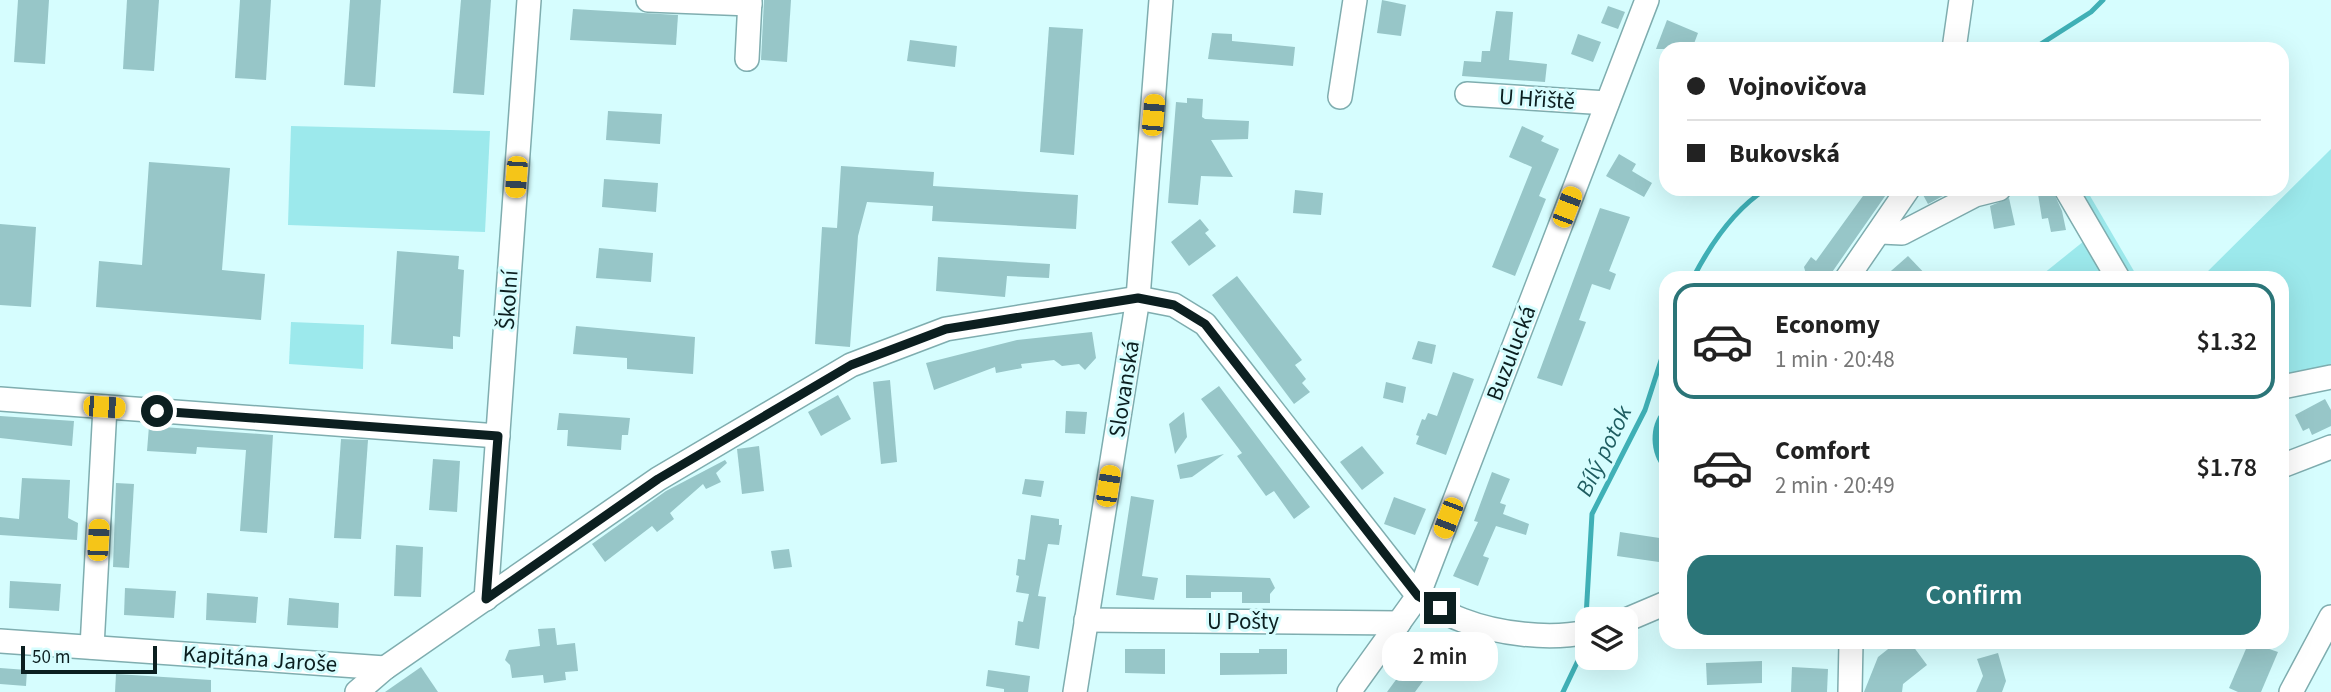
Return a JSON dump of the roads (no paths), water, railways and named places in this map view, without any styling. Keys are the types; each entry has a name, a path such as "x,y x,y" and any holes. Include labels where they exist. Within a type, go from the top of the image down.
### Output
{"street":[{"name":"Školní","path":"486,599 528,0"},
{"path":"648,0 750,2 747,59"},
{"name":"Slovanská","path":"1075,692 1138,298 1161,0"},
{"path":"1340,97 1355,0"},
{"name":"Buzulucká","path":"1349,692 1418,596 1647,0"},
{"path":"1955,42 1961,0"},
{"name":"U Hřiště","path":"1467,94 1607,103"},
{"path":"1852,271 1904,196"},
{"path":"1881,232 1902,233 1973,196"},
{"path":"2070,196 2114,271"},
{"path":"357,692 385,668 658,479 851,365 946,329 1138,298 1174,305 1205,324 1418,596 1461,620 1509,630 1575,634"},
{"path":"2289,386 2331,377"},
{"path":"0,399 498,436"},
{"path":"92,647 104,407"},
{"path":"2289,463 2331,447"},
{"path":"1638,615 1659,606"},
{"path":"2291,692 2331,617"},
{"name":"U Pošty","path":"1086,620 1399,623"},
{"name":"Kapitána Jaroše","path":"0,642 385,668"},
{"path":"1850,692 1852,649"}],"waterway":[{"name":"Bílý potok","path":"2044,42 2091,12 2103,0"},
{"name":"Bílý potok","path":"1697,271 1724,229 1756,196"},
{"name":"Bílý potok","path":"1587,607 1592,514 1645,410 1659,367"},
{"name":"Bílý potok","path":"1563,692 1575,667"}]}
